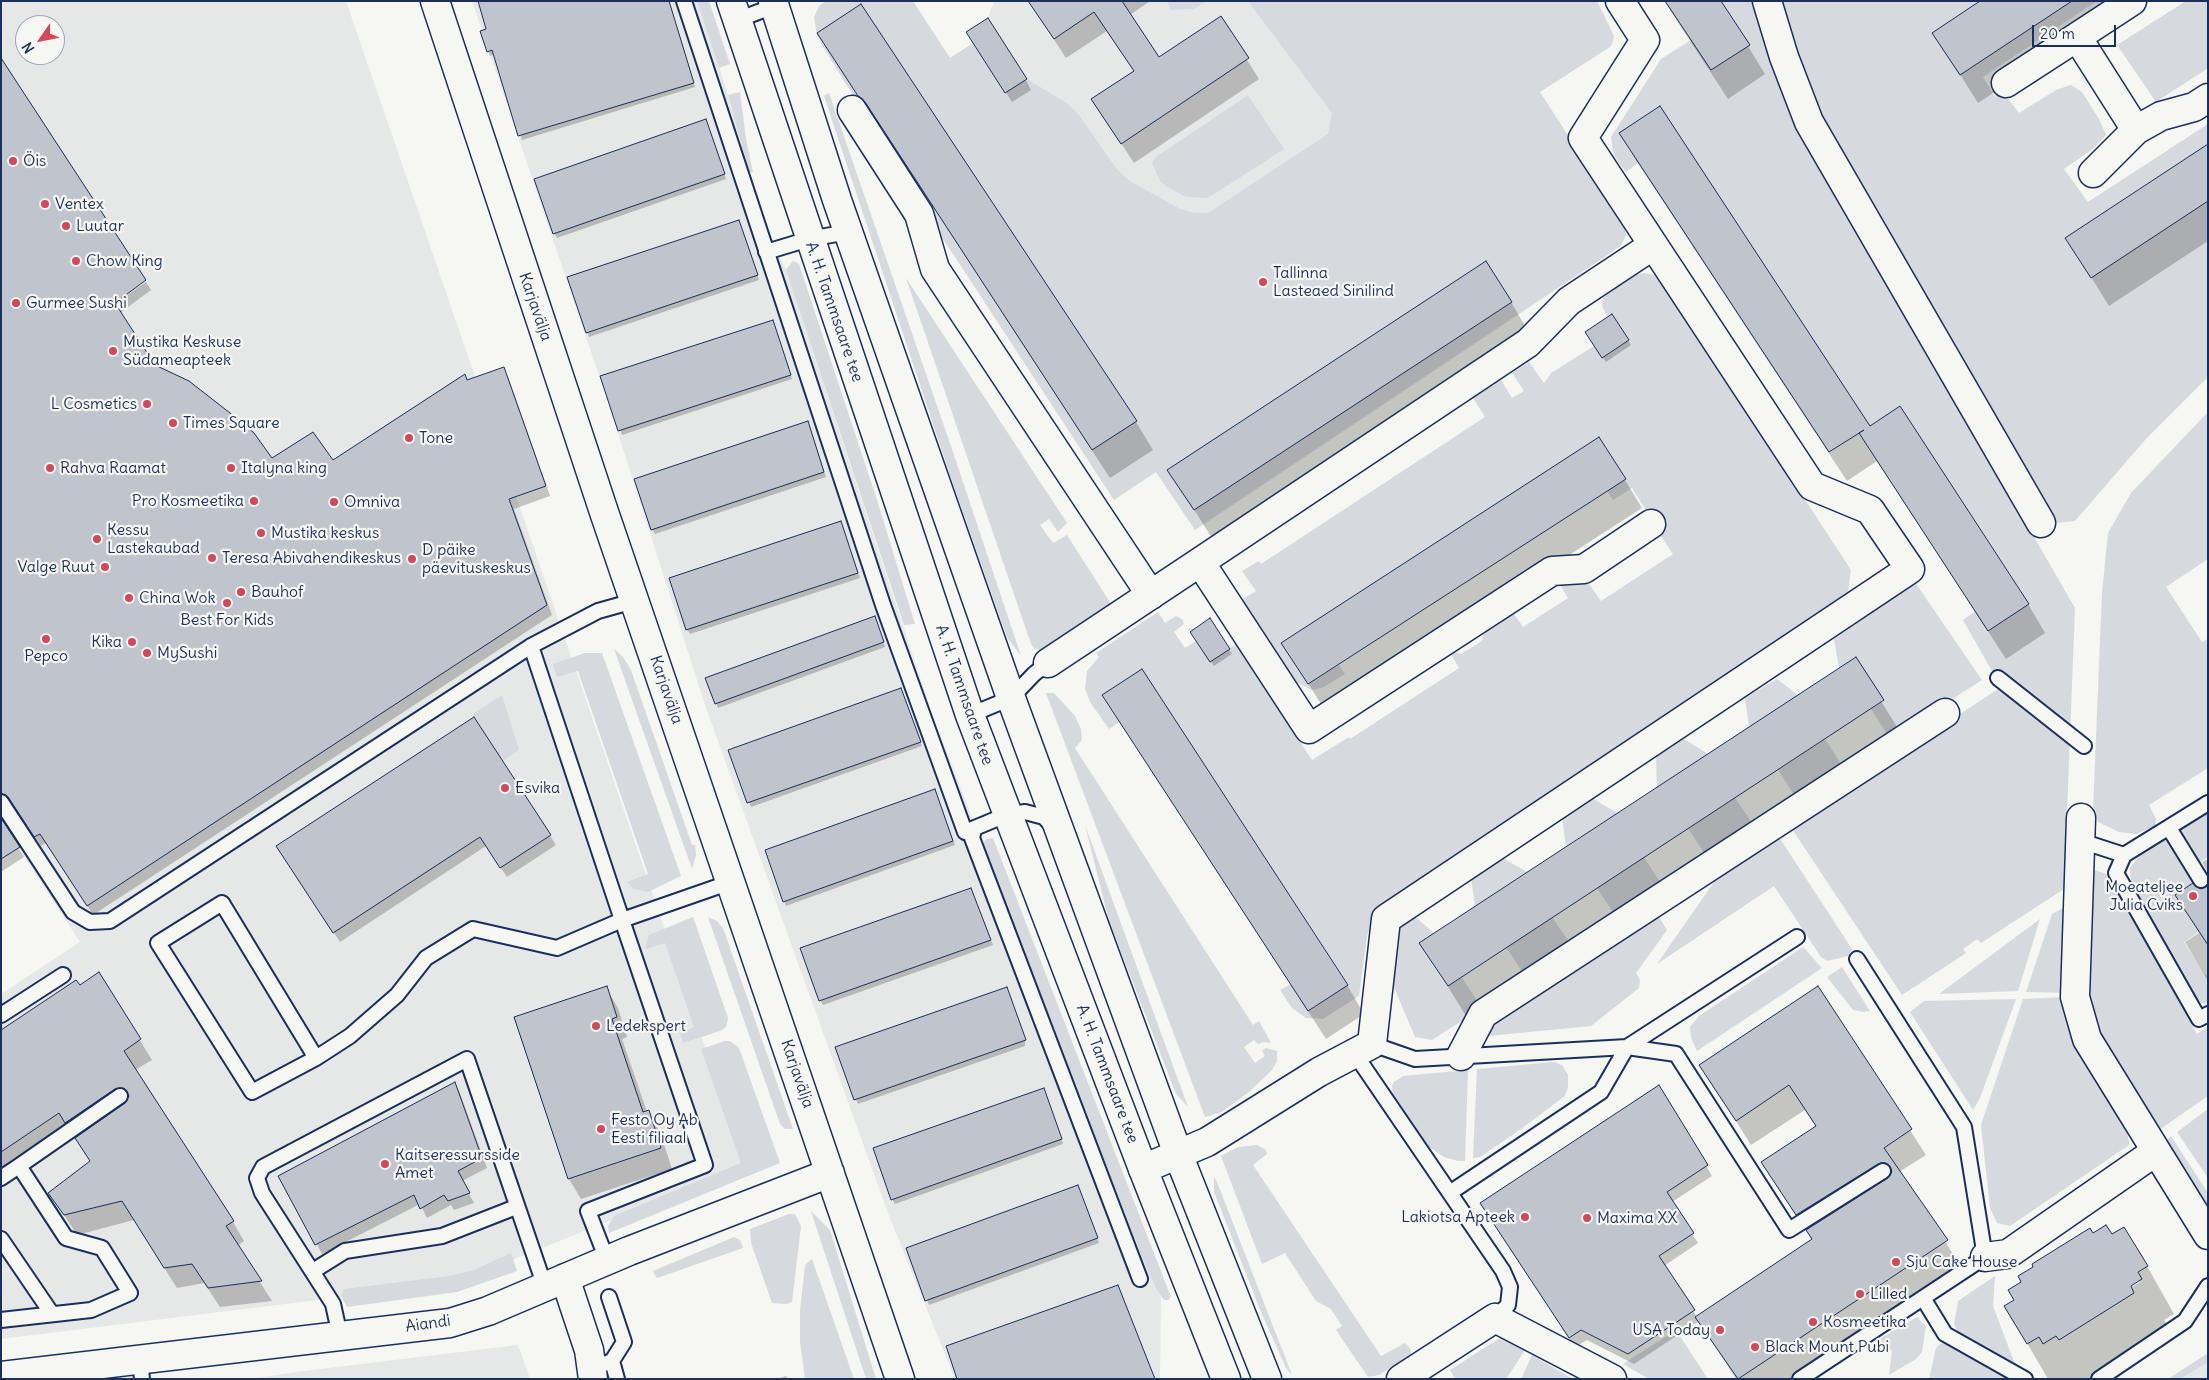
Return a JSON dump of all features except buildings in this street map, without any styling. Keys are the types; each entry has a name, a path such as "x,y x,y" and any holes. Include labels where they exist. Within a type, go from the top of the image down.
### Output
{"street":[{"name":"Karjavälja","path":"435,1 634,601 900,1379"},
{"path":"1143,1169 1207,1142 1319,1072 1363,1049 1386,918 1910,569 1870,510 1812,486 1582,138 1645,40 1620,1"},
{"path":"1767,1 1784,57 1809,122 2042,523"},
{"path":"2006,83 2132,1"},
{"path":"778,3 848,232 1011,698 1178,1154 1267,1379"},
{"name":"A. H. Tammsaare tee","path":"734,11 970,715 1006,814 1226,1379"},
{"path":"2076,37 2136,130"},
{"path":"2093,172 2136,130 2160,116 2194,107 2208,98"},
{"path":"852,110 919,214 935,269 1151,595"},
{"path":"1048,663 1528,343 1569,301 1652,246"},
{"path":"1200,562 1309,729 1552,571 1584,569 1652,524"},
{"path":"1461,1056 1483,1014 1945,713"},
{"path":"2081,829 2075,998 2087,1039 2208,1235"},
{"path":"1985,1257 2008,1254 2156,1152"},
{"name":"Aiandi","path":"1,1376 141,1369 340,1336 450,1322 488,1311 607,1260 830,1173"},
{"path":"555,1282 599,1369"},
{"path":"1401,1379 1495,1318 1612,1379"}],"lane":[{"path":"684,1 883,605 965,832 1006,814 1025,812 1044,817 1061,834"},
{"path":"734,11 778,3"},
{"path":"766,252 809,239 848,232"},
{"path":"1,802 73,912 90,922 110,921 531,646 598,611 634,601"},
{"path":"531,646 705,1165 588,1211 607,1260"},
{"path":"970,715 1011,698 1034,674 1048,663"},
{"path":"1998,678 2084,746"},
{"path":"2208,803 2124,855 2116,873 2199,1019 2208,1014"},
{"path":"2168,828 2201,880"},
{"path":"974,829 972,838 1140,1278"},
{"path":"2081,829 2124,855"},
{"path":"316,1058 222,903 158,943 252,1092 316,1058 350,1036 397,995 426,958 473,929 557,948 622,920 731,882"},
{"path":"1450,1192 1601,1092 1627,1047 1797,937"},
{"path":"1800,1379 1985,1257 1964,1127 1857,959"},
{"path":"1,1015 63,975"},
{"path":"1363,1049 1415,1059 1627,1047 1676,1054 1789,1230 1883,1171"},
{"path":"1363,1049 1450,1192 1503,1271 1510,1287 1508,1305 1495,1318"},
{"path":"340,1336 333,1304 262,1193 257,1178 263,1167 467,1059 516,1207 555,1282"},
{"path":"1,1178 120,1096"},
{"path":"1,1320 91,1310 130,1293 102,1248 66,1238 19,1166"},
{"path":"313,1271 345,1250 442,1236 516,1207"},
{"path":"1,1239 52,1314"},
{"path":"2099,1379 2185,1321 2208,1286"},
{"path":"609,1297 624,1342 599,1369 617,1379"},
{"path":"1923,1298 1945,1334 2025,1379"}],"shaded area":[{"path":"1,1 346,1 746,1166 455,1283 1,1339 1,994 80,942 1,821"},
{"path":"472,1 697,1 724,82 749,173 768,230 786,270 931,711 1140,1253 1161,1296 1160,1379 955,1379 888,1213 705,705 609,405"},
{"path":"697,1 709,1 730,64 719,68"},
{"path":"826,1 913,1 950,58 973,43 1005,93 1027,79 1068,104 1079,115 1118,171 1130,181 1180,209 1194,213 1208,213 1328,134 1332,113 1248,1 1597,1 1614,36 1610,47 1540,92 1623,221 1626,235 1621,245 1612,252 1195,530 1156,472 1114,500 930,219 823,47 817,35 814,17 819,6"},
{"name":"Tallinna Lasteaed Sinilind","path":"994,1 1391,1 1221,380 1027,79 1005,93 966,32 988,18"},
{"path":"1167,1 1208,1 1193,9 1171,10"},
{"path":"1721,1 1756,1 1944,381 2075,608 2064,889 1981,943 1977,939 1963,949 1966,953 1902,995 1790,826 2001,687 1963,620 1976,611 1989,630 2029,603 1900,407 1870,426 1639,162 1626,172 1614,156 1611,137 1661,59 1691,40 1711,70 1749,45"},
{"path":"1780,1 2097,1 1983,77 1995,97 2003,92 2019,113 2056,90 2071,85 2082,92 2099,119 2106,135 2094,148 2064,169 2088,202 2208,124 2208,377 2145,440 2075,521 2058,523 2050,516 1815,113"},
{"path":"2186,1 2208,1 2208,68 2156,102 2117,45"},
{"path":"740,92 746,139 753,172 749,173 728,95"},
{"path":"829,93 1021,656 1008,639 952,481 824,96"},
{"path":"1248,95 1284,149 1208,198 1186,197 1160,181 1152,163 1156,157"},
{"path":"793,261 799,264 877,500 915,624 904,625 786,270"},
{"path":"1644,273 1654,275 1663,282 1851,570 1848,592 1836,607 1377,908 1367,936 1359,996 1323,1019 1306,1018 1292,1008 1280,990 1291,984 1309,1011 1348,984 1142,669 1102,695 1119,722 1109,729 1090,702 1085,688 1087,671 1099,657 1096,653 1158,612 1165,623 1176,616 1182,619 1184,624 1174,632 1185,648 1196,641 1210,662 1236,644 1312,760 1349,737 1350,739 1459,668 1451,654 1454,652 1461,654 1482,641 1485,626 1512,611 1523,627 1568,598 1559,583 1586,580 1601,601 1673,554 1661,536 1664,530 1654,512 1647,512 1632,488 1613,500 1607,491 1626,479 1601,440 1281,643 1308,684 1339,665 1345,674 1324,687 1312,690 1296,682 1268,638 1263,641 1238,602 1256,591 1242,571 1259,561 1261,564 1485,417 1473,398 1501,380 1512,398 1524,391 1512,373 1529,362 1544,383 1551,373 1594,346 1603,358 1629,340 1612,314 1607,316 1602,306 1603,298 1633,275"},
{"path":"906,278 1067,523 1058,532 1049,519 1040,525 1053,543 1067,535 1111,604 1041,650 1035,649 1031,644"},
{"path":"2208,412 2208,559 2166,587 2202,642 2208,639 2208,768 2149,805 2156,819 2155,826 2136,834 2119,832 2098,822 2093,810 2102,593 2108,533 2131,493"},
{"path":"1912,578 1982,680 1890,739 1871,709 1884,700 1839,668 1834,639 1870,614 1878,601"},
{"path":"614,649 623,657 631,670 692,845 695,845 696,855 692,869"},
{"path":"585,653 602,653 681,876 648,892 634,889 627,882 648,874 578,671 557,677 553,664"},
{"path":"1777,679 1798,695 1749,727 1745,698"},
{"path":"1046,693 1054,693 1075,716 1081,729 1082,740 1075,748 1253,1025 1259,1021 1271,1043 1263,1042 1258,1044 1254,1040 1244,1047 1255,1063 1265,1056 1262,1051 1266,1048 1277,1051 1277,1061 1272,1070 1249,1092 1222,1112 1205,1117"},
{"path":"502,695 519,750 503,761 473,714"},
{"path":"1684,739 1708,754 1657,787 1656,757"},
{"path":"1825,739 1845,770 1798,801 1778,770"},
{"path":"1592,798 1617,813 1566,846 1562,818"},
{"path":"1735,798 1757,830 1709,861 1688,828"},
{"path":"2208,813 2208,857 2200,862 2180,831"},
{"path":"1085,825 1188,1107 1176,1094 1109,921"},
{"path":"1777,834 1852,949 1848,956 1827,961 1821,957 1774,886 1657,964 1723,869"},
{"path":"2167,837 2193,883 2175,895 2200,931 2184,942 2205,975 2208,974 2208,1004 2201,1003 2193,995 2131,883 2130,868 2137,858"},
{"path":"993,838 1171,1297 1168,1300 1164,1300 1157,1290 1140,1253 983,844 986,839"},
{"path":"1501,857 1527,872 1475,906 1471,877"},
{"path":"1644,857 1665,890 1618,920 1597,888"},
{"path":"2095,870 2106,874 2112,882 2197,1034 2208,1027 2208,1096 2159,1130 2092,1026 2086,986 2089,872"},
{"path":"2065,907 2065,993 2026,992 2052,914"},
{"path":"1656,912 1667,930 1636,973 1640,980 1639,988 1591,1026 1488,1036 1485,1025"},
{"path":"1413,915 1434,933 1419,943 1447,986 1461,976 1482,1008 1432,1040 1415,1037 1393,985 1398,930 1401,923"},
{"path":"693,917 728,1018 726,1027 720,1031 683,1043 680,1033 694,1027 665,943 645,949 649,935"},
{"path":"708,917 717,921 723,928 793,1129 785,1129 780,1124"},
{"path":"1552,917 1574,949 1527,979 1506,947"},
{"path":"2040,919 2018,991 1939,994"},
{"path":"1803,947 1822,968 1697,1051 1691,1038 1690,1027 1699,1016"},
{"path":"1842,967 1870,1011 1853,1010 1827,977"},
{"path":"2063,997 2127,1132 2129,1145 2010,1226 1997,1223 1990,1208 1981,1125 2023,999"},
{"path":"2016,999 1980,1098 1973,1110 1910,1012 1924,1001"},
{"path":"730,1041 739,1048 780,1163 609,1233 608,1226 614,1216 741,1163 701,1049"},
{"path":"1554,1062 1562,1065 1568,1075 1568,1087 1565,1096 1480,1157 1473,1158 1477,1069"},
{"path":"1468,1070 1465,1161 1458,1161 1444,1157 1429,1147 1393,1094 1392,1086 1394,1082 1403,1076"},
{"path":"2208,1109 2208,1178 2177,1132"},
{"path":"2171,1136 2208,1193 2208,1207 2165,1142"},
{"path":"1257,1145 1266,1150 1267,1154 1253,1165 1381,1356 1405,1343 1411,1350 1411,1355 1379,1375 1368,1377 1336,1330 1342,1326 1331,1309 1316,1301 1285,1253 1262,1264 1221,1156 1238,1147"},
{"path":"1214,1177 1292,1375 1286,1368 1261,1312 1214,1192"},
{"path":"811,1211 830,1230 876,1379 866,1379"},
{"path":"789,1214 795,1214 801,1226 792,1302 786,1304 772,1303 751,1243 750,1229"},
{"path":"734,1237 740,1240 743,1248 657,1278 653,1271"},
{"path":"511,1253 517,1271 457,1292 347,1307 341,1296 344,1289 450,1276 474,1270"},
{"path":"812,1259 854,1379 805,1379 800,1342 800,1311 805,1265"},
{"path":"1995,1276 1993,1306 2016,1367 1958,1334 1954,1324 1958,1301"},
{"path":"1917,1317 1926,1326 1922,1352 1916,1359 1889,1375 1892,1350 1871,1344"},
{"path":"1676,1330 1708,1379 1649,1379 1623,1364"},
{"path":"1509,1332 1527,1347 1506,1379 1455,1379 1450,1370"},
{"path":"1945,1343 2009,1379 1929,1379 1936,1348 1940,1344"},
{"path":"518,1345 530,1379 249,1379 304,1371"},
{"path":"2208,1353 2208,1362 2180,1379 2168,1379"},
{"path":"1532,1355 1573,1379 1521,1379"},
{"path":"2208,1360 2208,1379 2179,1379"}],"place":[{"name":"Öis","path":"13,161"},
{"name":"Ventex","path":"45,204"},
{"name":"Luutar","path":"66,226"},
{"name":"Chow King","path":"76,261"},
{"name":"Tallinna Lasteaed Sinilind","path":"1263,282"},
{"name":"Gurmee Sushi","path":"16,303"},
{"name":"Mustika Keskuse Südameapteek","path":"113,351"},
{"name":"L Cosmetics","path":"147,404"},
{"name":"Times Square","path":"173,423"},
{"name":"Tone","path":"409,438"},
{"name":"Rahva Raamat","path":"50,468"},
{"name":"Italyna king","path":"231,468"},
{"name":"Pro Kosmeetika","path":"254,501"},
{"name":"Omniva","path":"334,502"},
{"name":"Mustika keskus","path":"261,533"},
{"name":"Kessu Lastekaubad","path":"97,539"},
{"name":"Teresa Abivahendikeskus","path":"212,558"},
{"name":"D päike päevituskeskus","path":"412,559"},
{"name":"Valge Ruut","path":"105,567"},
{"name":"Bauhof","path":"241,592"},
{"name":"China Wok","path":"129,598"},
{"name":"Best For Kids","path":"227,603"},
{"name":"Pepco","path":"46,639"},
{"name":"Kika","path":"132,642"},
{"name":"MySushi","path":"147,653"},
{"name":"Esvika","path":"505,788"},
{"name":"Moeateljee Julia Cviks","path":"2193,896"},
{"name":"Ledekspert","path":"596,1026"},
{"name":"Festo Oy Ab Eesti filiaal","path":"601,1129"},
{"name":"Kaitseressursside Amet","path":"385,1164"},
{"name":"Lakiotsa Apteek","path":"1525,1217"},
{"name":"Maxima XX","path":"1587,1218"},
{"name":"Sju Cake House","path":"1896,1262"},
{"name":"Lilled","path":"1860,1294"},
{"name":"Kosmeetika","path":"1813,1322"},
{"name":"USA Today","path":"1720,1330"},
{"name":"Black Mount Pubi","path":"1755,1347"}]}
